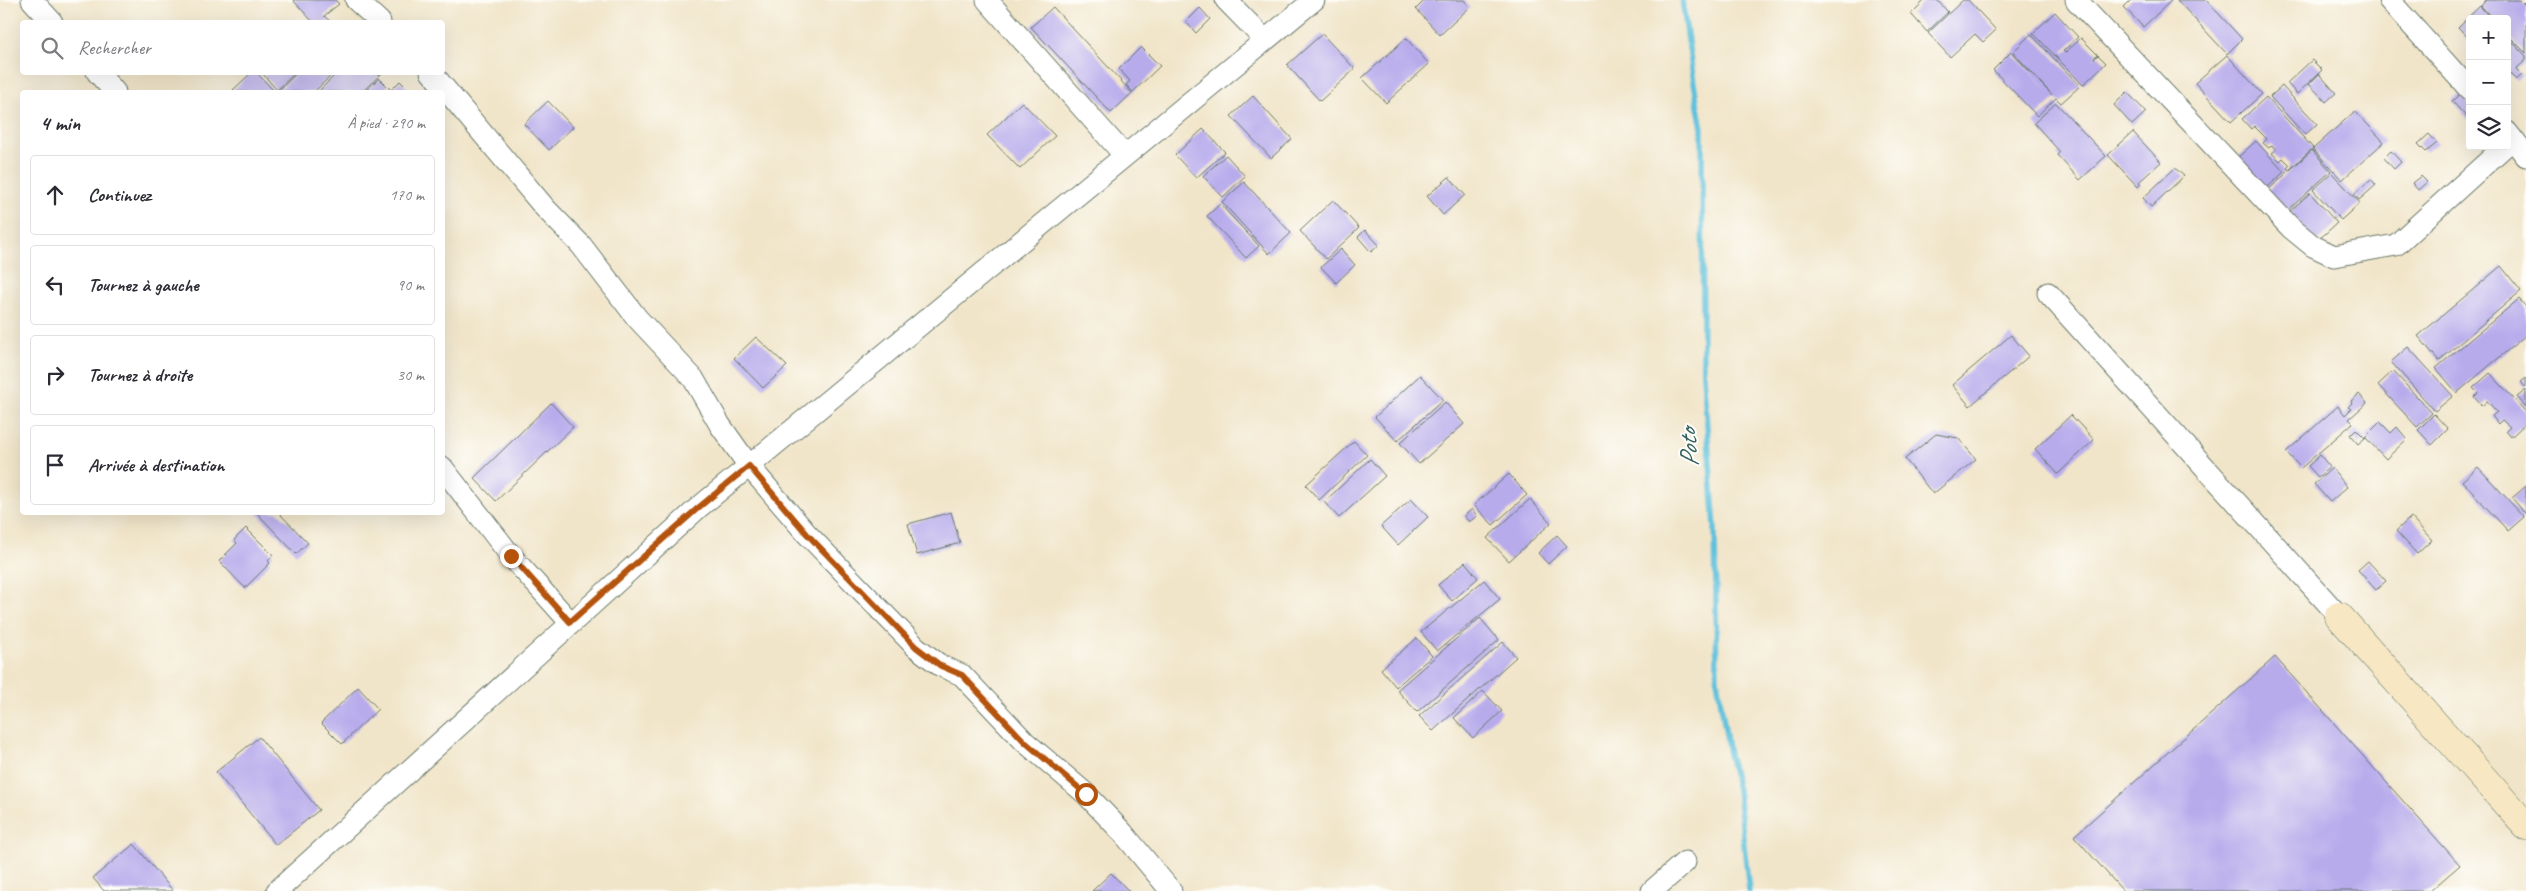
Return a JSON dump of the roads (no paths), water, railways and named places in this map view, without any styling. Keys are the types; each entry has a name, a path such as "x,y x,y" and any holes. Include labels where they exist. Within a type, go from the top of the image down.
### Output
{"street":[{"path":"32,0 50,20"},
{"path":"356,0 378,20"},
{"path":"987,0 1125,156"},
{"path":"1226,0 1265,40"},
{"path":"277,891 570,622 698,508 1314,0"},
{"path":"2076,0 2291,228 2313,246 2334,256 2396,245 2512,138 2526,156"},
{"path":"2390,0 2466,86"},
{"path":"100,75 113,90"},
{"path":"434,75 545,208 581,245 637,318 693,378 720,425 749,466 807,534 916,647 941,666 962,675 1025,742 1092,801 1123,833 1172,891"},
{"path":"2048,293 2340,616 2526,826"},
{"path":"445,471 511,556 570,622"},
{"path":"1652,891 1685,862"}],"waterway":[{"name":"Poto","path":"1682,0 1702,128 1703,375 1715,527 1717,679 1729,754 1738,790 1749,891"}]}
